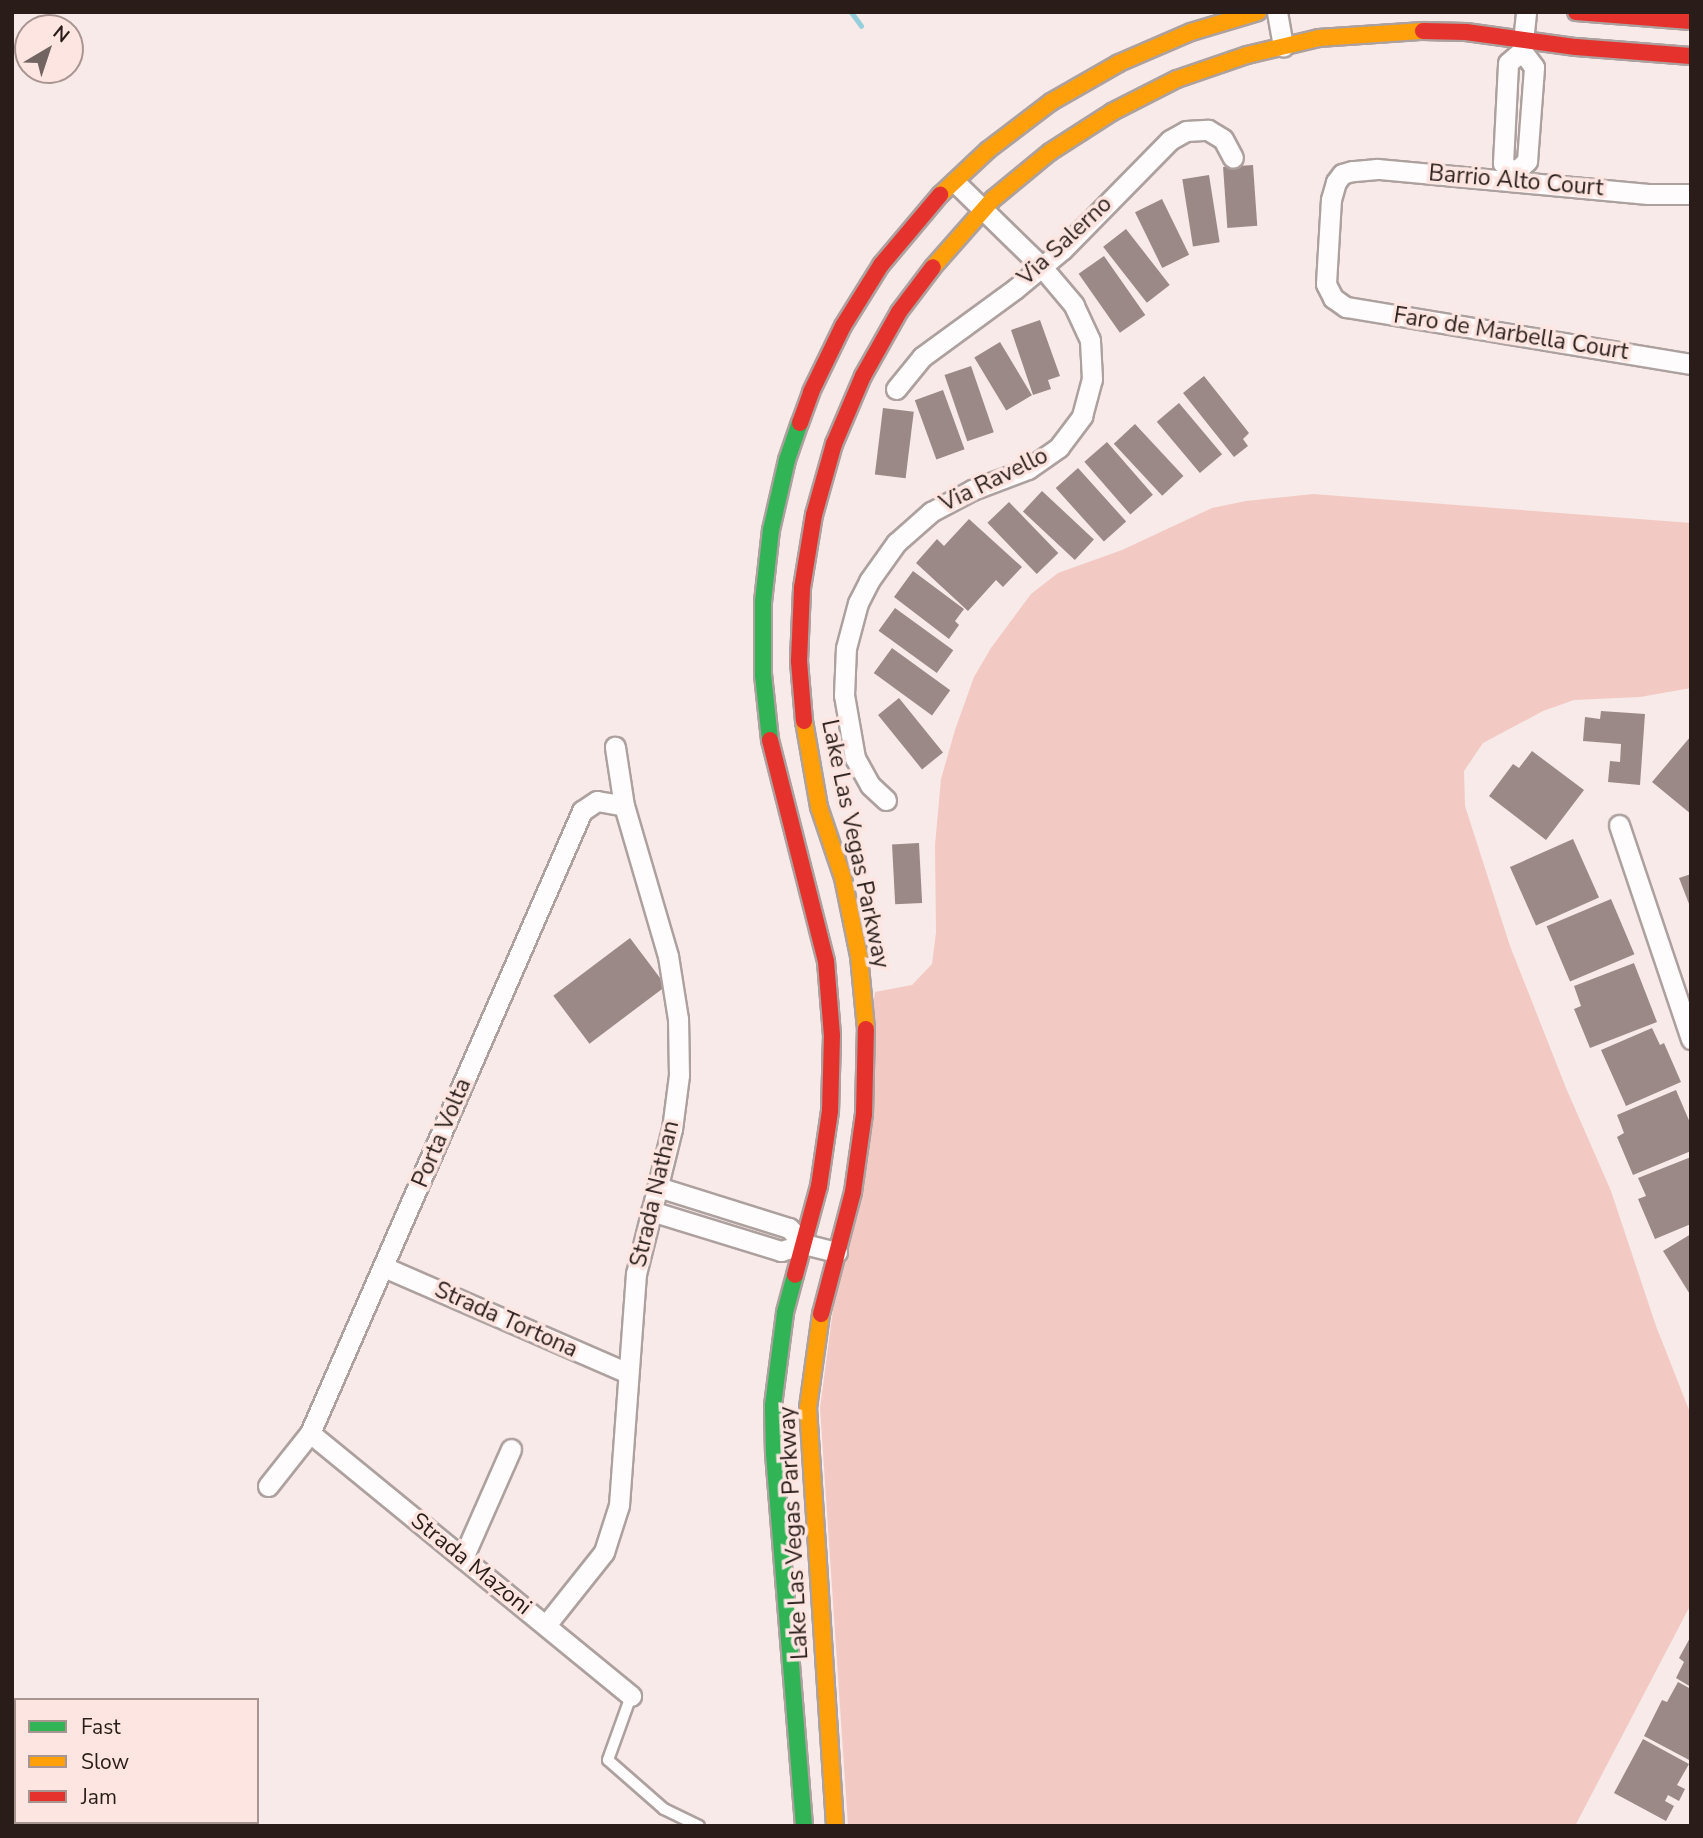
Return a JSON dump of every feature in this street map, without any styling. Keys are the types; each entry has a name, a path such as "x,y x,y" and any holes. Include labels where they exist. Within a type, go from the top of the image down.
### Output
{"street":[{"name":"Lake Las Vegas Parkway","path":"804,1826 774,1453 773,1406 785,1312 819,1186 830,1111 832,1036 825,961 810,887 788,818 772,747 763,675 763,603 771,530 787,460 807,403 843,326 881,265 931,204 988,150 1051,102 1119,63 1191,32 1258,12"},
{"path":"1277,12 1283,46"},
{"path":"1514,177 1503,163 1508,63 1522,46 1525,12"},
{"path":"1576,12 1691,21"},
{"name":"Lake Las Vegas Parkway","path":"835,1826 808,1408 819,1320 853,1192 864,1114 867,1035 859,956 842,878 819,807 804,735 799,661 802,588 814,515 834,444 863,376 899,312 943,253 984,210 1050,152 1112,112 1177,79 1247,55 1283,46 1319,38 1392,31 1466,32 1522,46 1691,56"},
{"name":"Via Salerno","path":"896,389 922,356 1062,250 1163,145 1178,135 1200,129 1212,132 1226,143 1233,158"},
{"name":"Barrio Alto Court","path":"1333,298 1326,284 1331,199 1336,182 1342,174 1377,169 1514,177 1648,194 1691,194"},
{"name":"Via Ravello","path":"886,800 864,777 852,748 843,671 858,603 881,561 912,527 951,500 1039,463 1059,447 1082,416 1092,379 1090,340 1074,305 1041,266 955,182"},
{"name":"Faro de Marbella Court","path":"1333,298 1355,309 1691,364"},
{"name":"Strada Nathan","path":"546,1625 604,1552 619,1505 636,1274 672,1129 679,1075 678,1019 668,956 624,806 615,747"},
{"name":"Porta Volta","path":"268,1486 310,1433 582,811 597,801 624,806"},
{"path":"1619,825 1691,1039"},
{"path":"658,1187 789,1228 803,1244"},
{"path":"651,1211 781,1251 803,1244 837,1252"},
{"name":"Strada Tortona","path":"384,1267 628,1373"},
{"name":"Strada Mazoni","path":"310,1433 631,1696"},
{"path":"463,1558 512,1449"}],"lane":[{"path":"699,1226 705,1202"},
{"path":"631,1696 608,1760 664,1809 699,1826"}],"shaded area":[{"path":"1313,494 1691,523 1691,688 1640,697 1574,700 1543,711 1483,743 1464,771 1465,806 1510,946 1566,1088 1611,1191 1656,1326 1691,1415 1691,1604 1575,1826 848,1826 820,1408 875,992 912,985 932,964 936,933 935,845 941,779 955,730 974,677 991,648 1031,594 1058,573 1122,550 1212,508 1246,501"}],"building":[{"path":"1253,165 1257,226 1227,228 1223,167"},
{"path":"1209,175 1220,242 1193,246 1182,179"},
{"path":"1162,199 1189,255 1162,268 1135,212"},
{"path":"1126,229 1170,285 1147,303 1103,247"},
{"path":"1104,256 1145,315 1120,333 1079,274"},
{"path":"1040,320 1060,376 1048,380 1051,389 1033,395 1011,330"},
{"path":"1000,342 1032,395 1006,411 974,357"},
{"path":"971,366 994,432 967,441 945,375"},
{"path":"1204,376 1249,433 1243,439 1248,446 1234,457 1183,393"},
{"path":"943,390 965,449 936,459 915,400"},
{"path":"1179,403 1222,454 1200,473 1157,422"},
{"path":"883,408 914,412 906,478 875,475"},
{"path":"1135,424 1183,476 1162,496 1114,444"},
{"path":"1107,442 1153,495 1130,515 1084,462"},
{"path":"1078,468 1126,522 1104,542 1056,488"},
{"path":"1042,491 1094,539 1075,560 1023,511"},
{"path":"1009,502 1058,553 1037,574 987,523"},
{"path":"969,519 1022,567 1003,587 996,580 968,611 916,563 937,539 944,546"},
{"path":"913,571 964,609 955,621 959,625 949,639 894,597"},
{"path":"895,608 953,650 937,673 879,631"},
{"path":"892,648 950,690 932,715 874,673"},
{"path":"899,698 943,752 922,769 878,715"},
{"path":"1601,711 1645,714 1640,785 1608,782 1610,761 1620,762 1621,744 1583,741 1585,717 1600,719"},
{"path":"1691,736 1691,814 1652,782"},
{"path":"1532,751 1584,790 1546,840 1489,796 1513,764 1519,768"},
{"path":"1573,839 1599,897 1536,926 1510,867"},
{"path":"919,843 922,903 895,904 892,844"},
{"path":"1691,874 1691,909 1679,878"},
{"path":"1611,899 1634,954 1570,982 1547,926"},
{"path":"630,938 666,986 589,1044 553,996"},
{"path":"1634,963 1657,1022 1590,1048 1574,1009 1581,1006 1574,986"},
{"path":"1652,1028 1660,1045 1664,1043 1681,1082 1626,1106 1601,1050"},
{"path":"1676,1090 1691,1125 1691,1151 1633,1175 1617,1137 1624,1133 1617,1115"},
{"path":"1691,1157 1691,1224 1655,1239 1638,1199 1646,1196 1638,1178"},
{"path":"1691,1234 1691,1296 1663,1251"},
{"path":"1691,1636 1691,1687 1676,1678 1684,1662 1679,1658"},
{"path":"1678,1682 1691,1689 1691,1761 1644,1736 1662,1700 1667,1702"},
{"path":"1643,1739 1689,1764 1677,1785 1685,1789 1679,1801 1668,1795 1665,1801 1674,1806 1666,1821 1614,1793"}],"waterway":[{"path":"851,12 861,26"}],"traffic: fast":[{"path":"770,740 763,675 763,602 771,530 787,460 800,423"},
{"path":"795,1275 785,1313 773,1406 774,1453 804,1826"}],"traffic: slow":[{"path":"940,195 988,150 1051,102 1119,63 1191,32 1258,12"},
{"path":"933,267 993,199 1050,152 1112,112 1177,79 1247,55 1319,38 1423,31"},
{"path":"804,721 819,807 843,878 859,956 866,1029"},
{"path":"821,1314 808,1408 835,1826"}],"traffic: jam":[{"path":"1576,12 1691,21"},
{"path":"1423,31 1466,32 1576,47 1691,56"},
{"path":"800,423 811,392 843,326 881,265 940,195"},
{"path":"804,721 799,661 802,588 814,515 834,444 863,376 899,312 933,267"},
{"path":"770,740 826,961 832,1036 830,1111 819,1186 795,1275"},
{"path":"821,1314 853,1192 864,1114 866,1029"}]}
